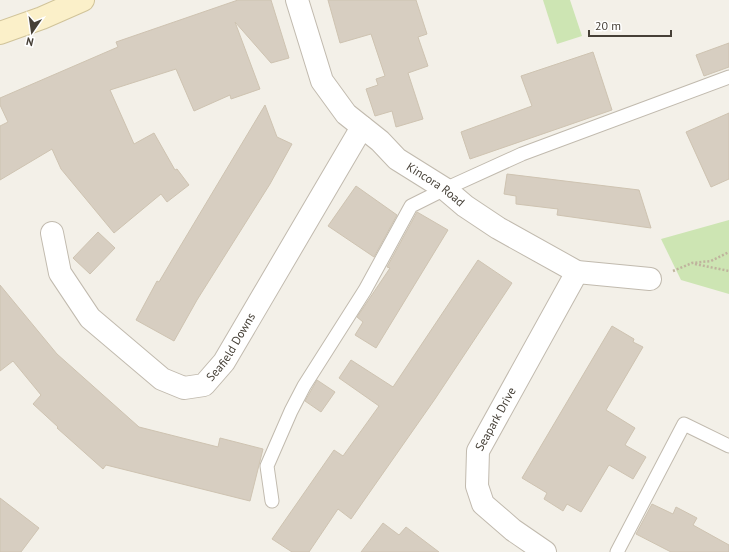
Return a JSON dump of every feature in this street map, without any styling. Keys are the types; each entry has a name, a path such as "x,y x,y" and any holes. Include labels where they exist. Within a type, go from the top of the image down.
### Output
{"main road":[{"path":"0,33 42,18 83,0"}],"street":[{"name":"Kincora Road","path":"297,0 322,81 346,114 380,141 397,159 445,189 465,206 498,228 577,272 650,279"},
{"name":"Seafield Downs","path":"52,233 60,272 90,318 162,379 184,388 204,385 224,362 362,127"},
{"name":"Seapark Drive","path":"545,552 513,530 483,504 477,486 478,451 577,272"}],"lane":[{"path":"272,501 267,466 304,386 365,290 411,206 522,154 729,78"},
{"path":"617,552 684,424 729,446"}],"path":[{"path":"650,279 692,263 711,261 729,252"},
{"path":"692,263 729,271"}],"green space":[{"path":"543,0 570,0 582,36 557,44"},
{"path":"729,220 729,294 681,280 661,239"}],"building":[{"path":"238,0 271,0 289,58 271,63 235,22 260,89 231,99 230,95 194,111 176,69 110,90 134,144 154,133 175,170 177,169 189,185 167,202 161,194 114,233 61,169 52,149 0,180 0,126 8,122 0,105 0,98 118,47 116,42"},
{"path":"328,0 416,0 427,34 418,37 428,66 408,73 423,119 396,127 392,111 375,116 366,89 378,85 376,79 385,76 371,34 340,43"},
{"path":"729,43 729,67 704,76 696,55"},
{"path":"593,52 612,110 470,159 461,132 532,106 521,76"},
{"path":"265,105 277,137 292,144 270,184 197,300 174,341 136,320 157,281 159,282"},
{"path":"729,113 729,179 711,187 686,132"},
{"path":"507,174 639,190 651,228 557,215 558,209 516,204 516,196 504,194"},
{"path":"356,186 397,215 374,257 328,226"},
{"path":"417,212 448,230 376,348 355,335 363,322 357,317 390,268 387,267"},
{"path":"98,232 115,248 90,274 73,258"},
{"path":"478,260 512,283 435,399 351,519 338,509 309,552 292,552 272,539 334,450 343,456 379,406 339,378 351,360 393,387"},
{"path":"0,285 57,354 139,427 218,447 220,438 263,449 250,501 106,465 103,469 57,428 58,427 33,404 41,395 13,361 0,371"},
{"path":"612,326 634,339 633,342 643,347 606,410 635,428 625,445 646,457 633,479 609,465 581,512 567,504 563,511 544,499 547,493 522,478"},
{"path":"317,380 335,392 321,412 305,401"},
{"path":"0,498 39,528 21,552 0,552"},
{"path":"652,504 673,514 676,507 697,518 693,525 729,545 729,552 671,552 636,534"},
{"path":"383,523 399,535 406,527 439,552 361,552"}]}
